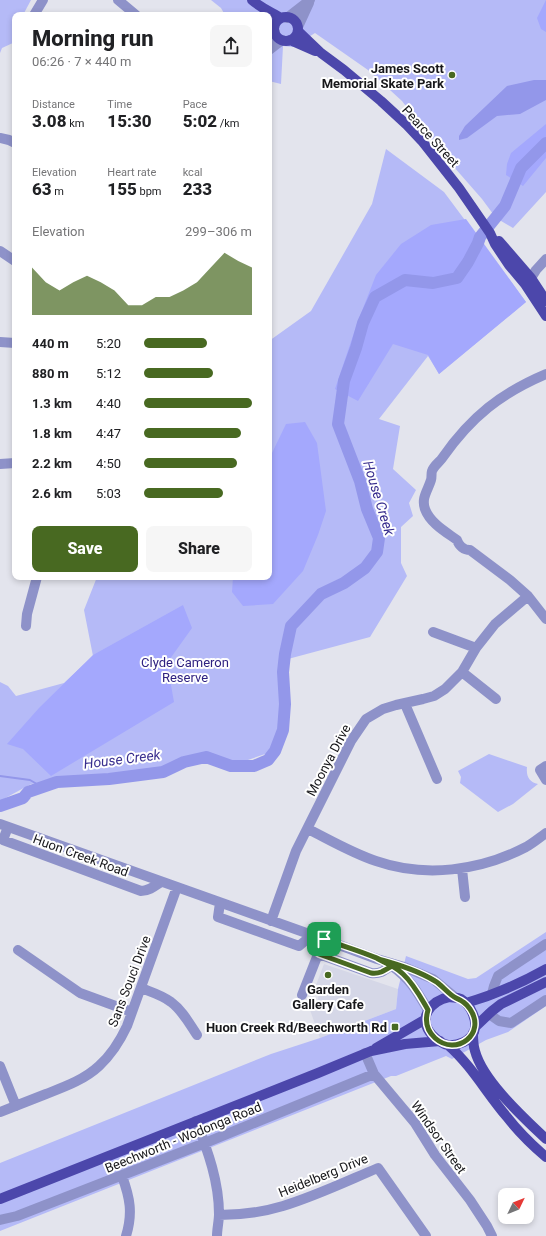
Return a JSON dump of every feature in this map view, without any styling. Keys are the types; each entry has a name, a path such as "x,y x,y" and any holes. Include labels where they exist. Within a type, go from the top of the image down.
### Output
{"main road":[{"path":"252,0 264,11"},
{"path":"272,12 284,18 294,20 298,29 296,36 286,40 278,37 272,30 276,24 284,18"},
{"name":"Pearce Street","path":"298,29 321,53 369,90 407,125 438,160 490,233 500,241 528,281 546,301"},
{"name":"Pearce Street","path":"286,40 321,53"},
{"name":"Pearce Street","path":"528,281 546,316"},
{"path":"466,1003 481,999 546,969"},
{"path":"444,1043 459,1044 465,1042 488,1014 497,1007 546,982"},
{"path":"546,1139 514,1108 488,1076 480,1063 474,1051 473,1016 466,1003 461,999 449,997 433,1004 427,1014 427,1026 429,1032 458,1054 507,1118 546,1157"},
{"name":"Beechworth - Wodonga Road","path":"0,1199 368,1052 427,1014"},
{"name":"Beechworth - Wodonga Road","path":"368,1052 405,1044 444,1043"}],"street":[{"path":"36,12 43,0"},
{"path":"118,0 132,12"},
{"path":"284,18 310,0"},
{"path":"298,29 310,0"},
{"path":"272,48 286,40"},
{"path":"0,138 12,142"},
{"path":"0,251 12,259"},
{"path":"528,281 546,259"},
{"path":"0,342 12,343"},
{"path":"546,374 516,388 485,409 459,435 442,459 436,474 431,479 425,493 424,500 426,512 434,523 457,540 466,550 470,550 510,580 528,596 546,619"},
{"path":"0,464 12,464"},
{"path":"26,626 27,614 36,580"},
{"name":"Moonya Drive","path":"271,920 296,851 351,741 366,719 383,709 423,700 445,689 462,672 476,648 495,624 528,596"},
{"path":"433,632 476,648"},
{"path":"462,672 496,699"},
{"path":"405,704 437,779"},
{"path":"546,766 540,770 546,780"},
{"name":"Huon Creek Road","path":"161,882 152,888 141,890 3,840 4,826 404,967 433,980 456,998"},
{"path":"308,828 357,854 397,867 432,870 462,869 491,862 527,847 546,833"},
{"path":"462,869 465,897"},
{"name":"Sans Souci Drive","path":"0,1112 69,1085 84,1077 98,1067 120,1041 142,988 177,887"},
{"path":"220,903 218,917 299,946 312,935"},
{"path":"302,995 324,939"},
{"path":"492,994 498,976 546,944"},
{"path":"18,950 80,993 132,1012"},
{"path":"319,954 377,974 384,972 392,966"},
{"name":"Huon Creek Road","path":"378,959 392,966 403,974 414,986 427,1014"},
{"path":"142,988 172,1002 197,1035"},
{"path":"488,1014 499,1021 511,1023 546,1000"},
{"name":"Windsor Street","path":"368,1052 374,1074 415,1123 435,1155 488,1226 492,1236"},
{"path":"0,1066 16,1106"},
{"name":"Beechworth - Wodonga Road","path":"0,1220 17,1216 122,1176 374,1074"},
{"path":"196,1121 205,1143 216,1182 219,1215 216,1236"},
{"name":"Heidelberg Drive","path":"219,1215 283,1206 378,1168 426,1236"},
{"path":"122,1176 128,1195 130,1209 130,1222 126,1236"}],"shaded area":[{"path":"546,0 546,32 541,29 537,18"},
{"path":"534,80 546,80 546,100 520,114 497,116 467,138 459,140 459,136 465,126 507,86"},
{"path":"546,124 546,158 523,186 506,175 507,164 511,153"},
{"path":"466,219 526,302 439,374 428,355 393,344 358,401 335,389 358,321 376,275 401,244 431,225"},
{"path":"305,422 317,443 326,511 303,571 273,604 243,606 232,592 233,580 272,580 272,453 286,424"},
{"path":"183,605 192,628 167,663 174,702 51,776 23,749 7,744 39,708 93,655"},
{"path":"324,964 398,989 396,1009 320,1038 310,1010 316,1005 318,999 319,992 316,985"}],"green space":[{"path":"0,0 31,0 25,12 12,12 12,43 2,48 0,53"},
{"path":"211,0 546,0 546,192 513,228 496,218 482,199 440,151 402,101 368,70 315,33 293,47 283,46 281,84 272,82 272,12 223,12 221,8"},
{"name":"Clyde Cameron Reserve","path":"386,149 444,192 526,302 439,374 428,356 379,419 400,426 393,469 416,490 409,503 413,516 401,527 401,563 407,576 370,637 288,659 281,691 281,716 276,744 271,752 239,763 204,760 124,775 93,775 31,784 0,801 0,682 8,686 16,696 64,683 93,656 84,610 96,580 272,580 272,339 311,311 372,204"},
{"path":"489,754 527,767 529,778 532,782 538,784 513,804 498,812 460,783 461,777 458,771"},
{"path":"546,932 546,1006 508,1032 486,1040 452,1059 446,1056 396,1076 391,1076 0,1231 0,1163 271,1054 320,1038 396,1009 398,989 406,956 468,979 476,978"}],"waterway":[{"name":"House Creek","path":"0,806 23,798 28,792 57,782 109,779 163,772 184,762 206,757 231,766 254,766 268,760 275,751 283,730 285,704 283,672 291,626 321,594 344,583 365,568 377,552 379,538 367,509 360,481 338,424 344,381 363,323 375,297 405,280 433,283 457,278 468,262 480,237 505,206 521,168 546,143"},
{"path":"0,776 30,780 42,787"}],"place":[{"name":"James Scott Memorial Skate Park","path":"452,75"},
{"name":"Garden Gallery Cafe","path":"328,975"},
{"name":"Huon Creek Rd/Beechworth Rd","path":"395,1027"}],"route":[{"path":"324,939 319,954 328,958 377,974 384,972 392,966 378,959 404,967 443,986 456,998 461,999 466,1003 471,1010 475,1027 470,1038 459,1044 444,1044 429,1032 426,1019 428,1010 414,986 403,974 392,966 378,959 324,939"}]}
